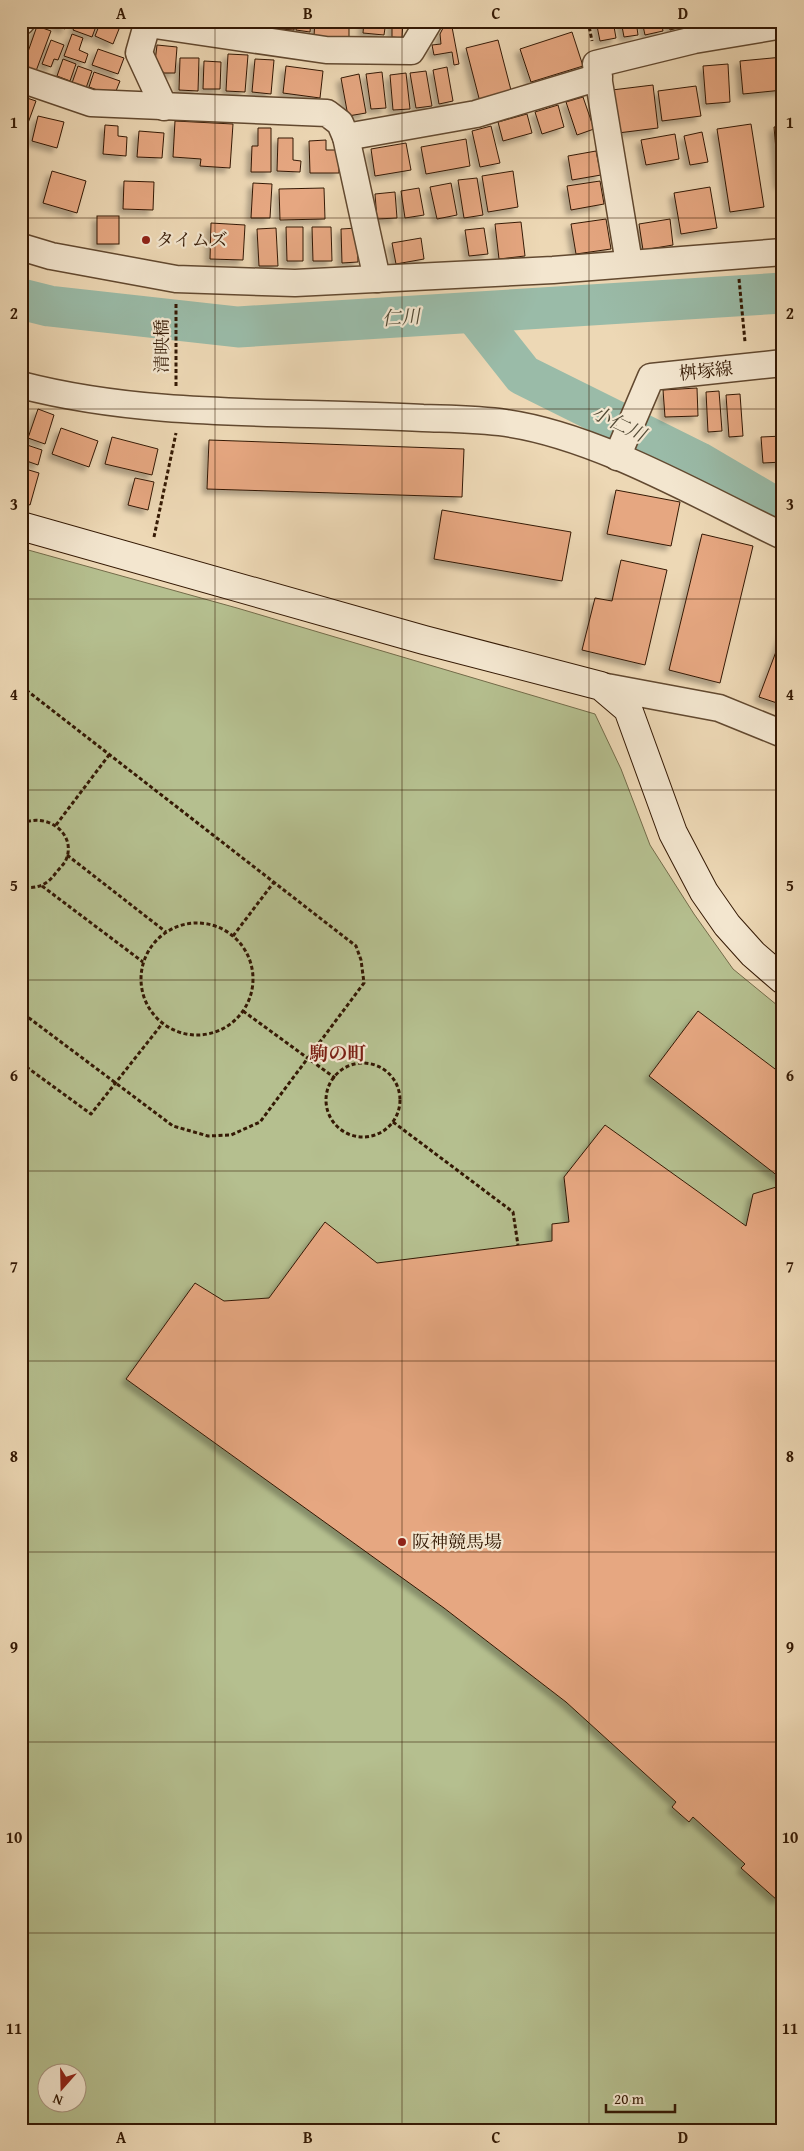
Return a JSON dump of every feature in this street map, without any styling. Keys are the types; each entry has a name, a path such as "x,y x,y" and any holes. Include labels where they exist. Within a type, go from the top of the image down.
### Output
{"street":[{"path":"164,107 139,52 147,22 326,50 411,51 429,21"},
{"path":"628,263 600,77 596,64 694,40 783,25"},
{"path":"346,137 476,114 600,77"},
{"path":"21,79 91,103 327,113 340,123 346,137 377,279"},
{"path":"21,247 51,256 176,279 296,283 553,270 783,252"},
{"name":"桝塚線","path":"618,453 651,377 783,363"},
{"path":"21,385 64,396 178,401 505,423 565,437 618,453 783,536"},
{"path":"21,526 424,640 601,686 719,708 783,734"},
{"path":"601,686 628,709 673,833 704,892 727,925 753,954 783,980"}],"path":[{"path":"739,271 746,347"},
{"name":"清映橋","path":"148,562 169,474 178,401 176,299"},
{"path":"21,686 356,946 361,960 364,983 260,1122 231,1135 208,1136 173,1126 21,1012"},
{"path":"56,826 109,755"},
{"path":"21,887 32,888 42,886 50,880 65,862 67,855 67,842 63,833 56,826 47,820 37,819 22,823"},
{"path":"67,855 166,932"},
{"path":"233,936 274,882"},
{"path":"42,886 143,962"},
{"path":"197,922 216,926 233,936 246,950 253,969 253,988 243,1011 234,1022 218,1032 199,1036 179,1033 162,1024 150,1011 142,996 140,979 143,962 150,946 166,932 178,926 197,922"},
{"path":"243,1011 334,1078"},
{"path":"21,1063 91,1114 162,1024"},
{"path":"361,1063 384,1069 393,1078 398,1088 400,1100 398,1112 393,1122 384,1131 373,1136 350,1134 339,1127 331,1118 327,1106 327,1094 334,1078 350,1066 361,1063"},
{"path":"393,1122 512,1212 518,1245"}],"green space":[{"name":"阪神競馬場","path":"21,548 237,608 595,714 621,769 650,845 694,914 733,969 783,1010 783,2130 21,2130"}],"building":[{"path":"46,21 68,21 65,29"},
{"path":"77,21 98,21 92,37 73,30"},
{"path":"101,21 121,24 113,44 95,36"},
{"path":"280,21 294,21 294,30 279,29"},
{"path":"297,21 311,21 310,32 296,30"},
{"path":"315,21 349,21 349,38 314,36"},
{"path":"364,21 386,21 384,35 363,33"},
{"path":"392,21 403,21 402,38 392,37"},
{"path":"596,21 613,21 616,38 600,41"},
{"path":"621,21 636,21 638,35 624,37"},
{"path":"642,21 661,21 663,31 645,35"},
{"path":"668,21 684,21 685,26 670,30"},
{"path":"37,26 51,31 36,71 23,66"},
{"path":"452,27 459,64 454,65 452,52 434,55 432,45 441,44 440,34 443,28"},
{"path":"572,32 583,66 531,82 520,49"},
{"path":"72,34 83,38 79,50 88,54 85,63 64,56"},
{"path":"51,40 64,45 58,60 54,59 51,67 42,64"},
{"path":"498,40 512,94 480,102 466,48"},
{"path":"157,45 177,47 175,73 164,73 155,62"},
{"path":"98,49 124,58 118,74 92,65"},
{"path":"228,54 248,55 245,92 226,91"},
{"path":"783,57 783,90 743,94 740,61"},
{"path":"180,58 199,58 198,91 179,90"},
{"path":"63,59 76,64 70,81 57,76"},
{"path":"255,59 274,60 271,94 252,92"},
{"path":"204,61 221,62 220,89 203,89"},
{"path":"728,64 730,102 706,104 703,66"},
{"path":"78,66 92,71 86,88 72,83"},
{"path":"286,66 323,71 320,98 283,93"},
{"path":"447,67 453,101 439,104 433,70"},
{"path":"426,71 432,106 416,108 410,73"},
{"path":"94,72 120,81 114,96 89,87"},
{"path":"382,72 386,108 371,109 366,74"},
{"path":"406,73 410,109 393,110 390,75"},
{"path":"359,74 366,113 348,116 341,78"},
{"path":"653,85 658,128 618,133 612,90"},
{"path":"696,86 701,116 662,121 658,91"},
{"path":"21,96 36,101 24,134 21,133"},
{"path":"583,97 594,129 577,135 566,102"},
{"path":"558,105 564,127 542,134 535,112"},
{"path":"527,114 532,133 503,141 498,122"},
{"path":"38,116 64,122 57,148 32,141"},
{"path":"175,121 233,124 230,168 200,166 201,159 173,157"},
{"path":"751,124 764,207 730,212 717,129"},
{"path":"105,125 118,126 118,136 127,137 126,156 103,154"},
{"path":"491,126 500,163 480,167 472,131"},
{"path":"783,126 783,184 779,184 774,127"},
{"path":"258,128 271,128 271,172 251,172 252,146 258,146"},
{"path":"139,131 164,133 162,158 137,157"},
{"path":"702,132 708,162 690,165 684,136"},
{"path":"675,134 679,159 646,165 641,140"},
{"path":"278,138 293,138 293,160 301,161 300,172 277,171"},
{"path":"466,139 470,166 426,174 421,147"},
{"path":"326,140 326,150 339,150 339,173 310,173 309,141"},
{"path":"406,143 411,170 375,176 371,149"},
{"path":"596,151 601,175 572,180 568,156"},
{"path":"52,171 86,181 77,213 43,203"},
{"path":"513,171 518,207 488,212 482,176"},
{"path":"477,178 483,215 464,218 458,180"},
{"path":"124,181 154,182 153,210 123,209"},
{"path":"600,181 604,204 571,210 567,186"},
{"path":"253,183 272,184 270,218 251,218"},
{"path":"451,183 457,215 437,219 430,187"},
{"path":"710,187 717,228 681,234 674,193"},
{"path":"324,188 325,219 280,220 279,189"},
{"path":"419,188 424,215 405,218 401,191"},
{"path":"395,192 397,218 377,219 375,194"},
{"path":"97,216 119,216 119,244 97,244"},
{"path":"606,219 611,249 576,254 571,224"},
{"path":"670,219 673,245 643,250 639,224"},
{"path":"521,222 525,256 499,259 495,224"},
{"path":"211,223 245,225 243,260 210,259"},
{"path":"286,227 303,227 303,261 287,261"},
{"path":"312,227 331,227 332,261 313,261"},
{"path":"276,228 278,266 259,266 257,229"},
{"path":"357,228 358,262 342,263 341,229"},
{"path":"484,228 488,254 469,256 465,230"},
{"path":"421,238 424,259 396,264 392,243"},
{"path":"697,388 698,416 665,417 663,390"},
{"path":"719,391 722,431 708,432 706,392"},
{"path":"740,394 743,436 729,437 726,395"},
{"path":"21,408 26,409 21,426"},
{"path":"38,409 54,415 45,444 28,438"},
{"path":"61,428 98,441 89,467 52,454"},
{"path":"783,436 783,462 763,463 761,437"},
{"path":"112,437 158,449 152,475 105,464"},
{"path":"209,440 464,449 462,497 207,489"},
{"path":"21,443 42,450 38,465 21,459"},
{"path":"22,468 39,473 30,505 21,502"},
{"path":"135,478 154,482 148,510 128,505"},
{"path":"616,490 680,502 671,546 607,534"},
{"path":"442,510 571,532 562,581 434,559"},
{"path":"702,534 753,546 720,683 669,670"},
{"path":"621,560 667,570 645,665 582,650 595,598 612,601"},
{"path":"783,633 783,705 759,697"},
{"path":"698,1011 783,1075 783,1180 649,1076"},
{"path":"605,1125 746,1226 753,1194 783,1185 783,1897 780,1895 777,1900 741,1868 745,1864 693,1817 689,1822 672,1807 676,1802 566,1702 444,1608 126,1379 195,1283 224,1301 269,1298 325,1222 377,1263 552,1241 552,1224 569,1222 564,1177"}],"waterway":[{"name":"仁川","path":"21,299 49,306 238,327 783,293"},
{"name":"小仁川","path":"474,313 523,375 698,462 783,512"}],"place":[{"name":"タイムズ","path":"146,240"},
{"name":"阪神競馬場","path":"402,1542"}],"district":[{"name":"駒の町","path":"338,1053"}]}
